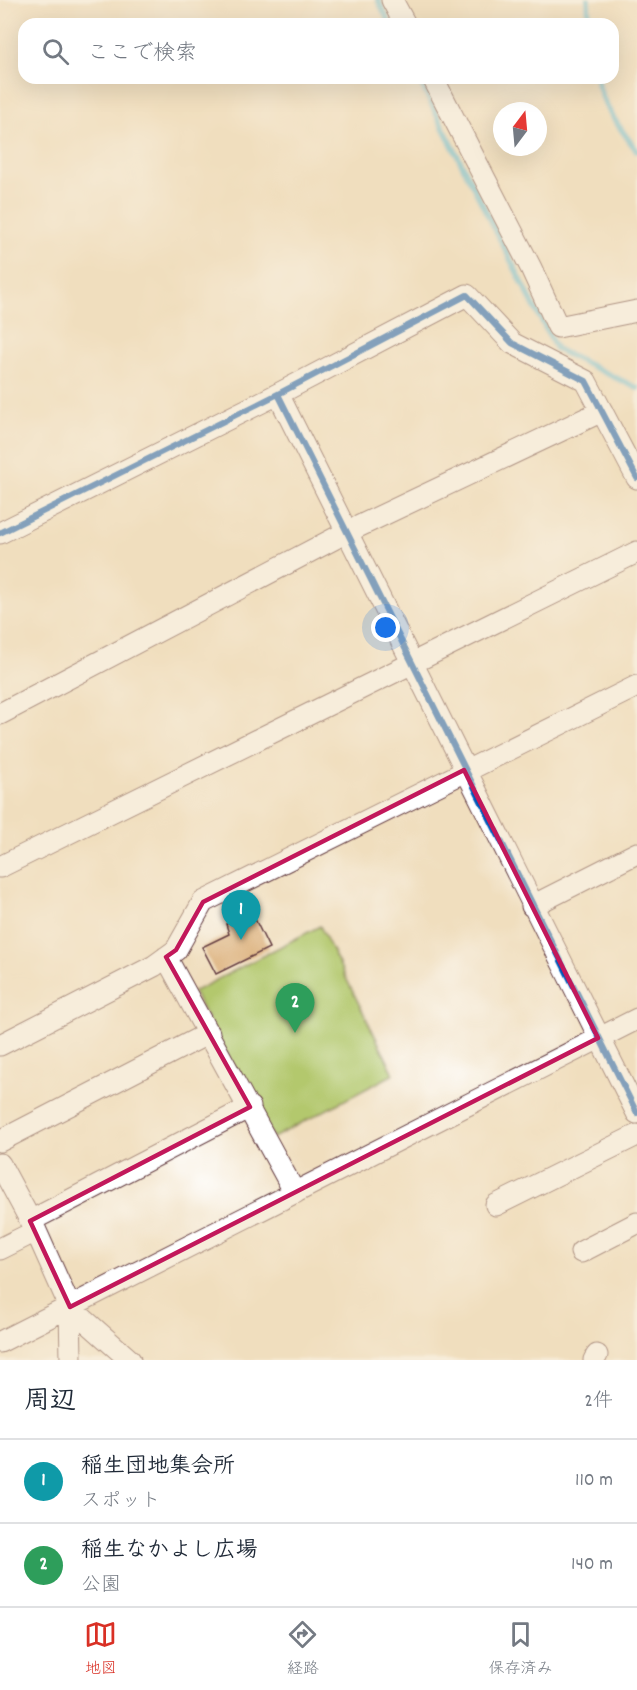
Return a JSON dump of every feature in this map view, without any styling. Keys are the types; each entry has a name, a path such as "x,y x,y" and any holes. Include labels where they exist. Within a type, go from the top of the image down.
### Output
{"street":[{"path":"392,0 402,18"},
{"path":"436,84 531,268 558,327 637,311"},
{"path":"0,533 278,394 467,296 512,343 586,381 637,478"},
{"path":"278,394 637,1113"},
{"path":"0,714 347,532 602,411"},
{"path":"0,867 637,552"},
{"path":"0,1045 154,966 176,950 203,903 464,770 637,686"},
{"path":"532,906 637,852"},
{"path":"166,957 295,1193"},
{"path":"0,1342 637,1019"},
{"path":"0,1142 208,1033"},
{"path":"0,1249 33,1226 250,1107"},
{"path":"496,1205 637,1135"},
{"path":"0,1164 33,1226 70,1307 71,1360"},
{"path":"581,1252 637,1223"},
{"path":"70,1307 130,1360"}],"highlighted area":[{"path":"464,770 598,1038 70,1307 30,1221 250,1107 166,957 176,950 203,902"}],"green space":[{"path":"320,926 394,1074 273,1138 193,992"}],"building":[{"path":"251,911 269,948 216,974 202,947 229,934 226,924"}],"waterway":[{"path":"378,0 387,18"},
{"path":"588,0 589,18"},
{"path":"421,84 556,349 637,388"},
{"path":"598,84 607,107 637,151"}],"cycle path":[{"path":"0,533 278,394 467,295 512,343 586,381 637,478"},
{"path":"278,394 637,1113"}],"place":[{"name":"稲生団地集会所","path":"241,940"},
{"name":"稲生なかよし広場","path":"295,1033"}]}
